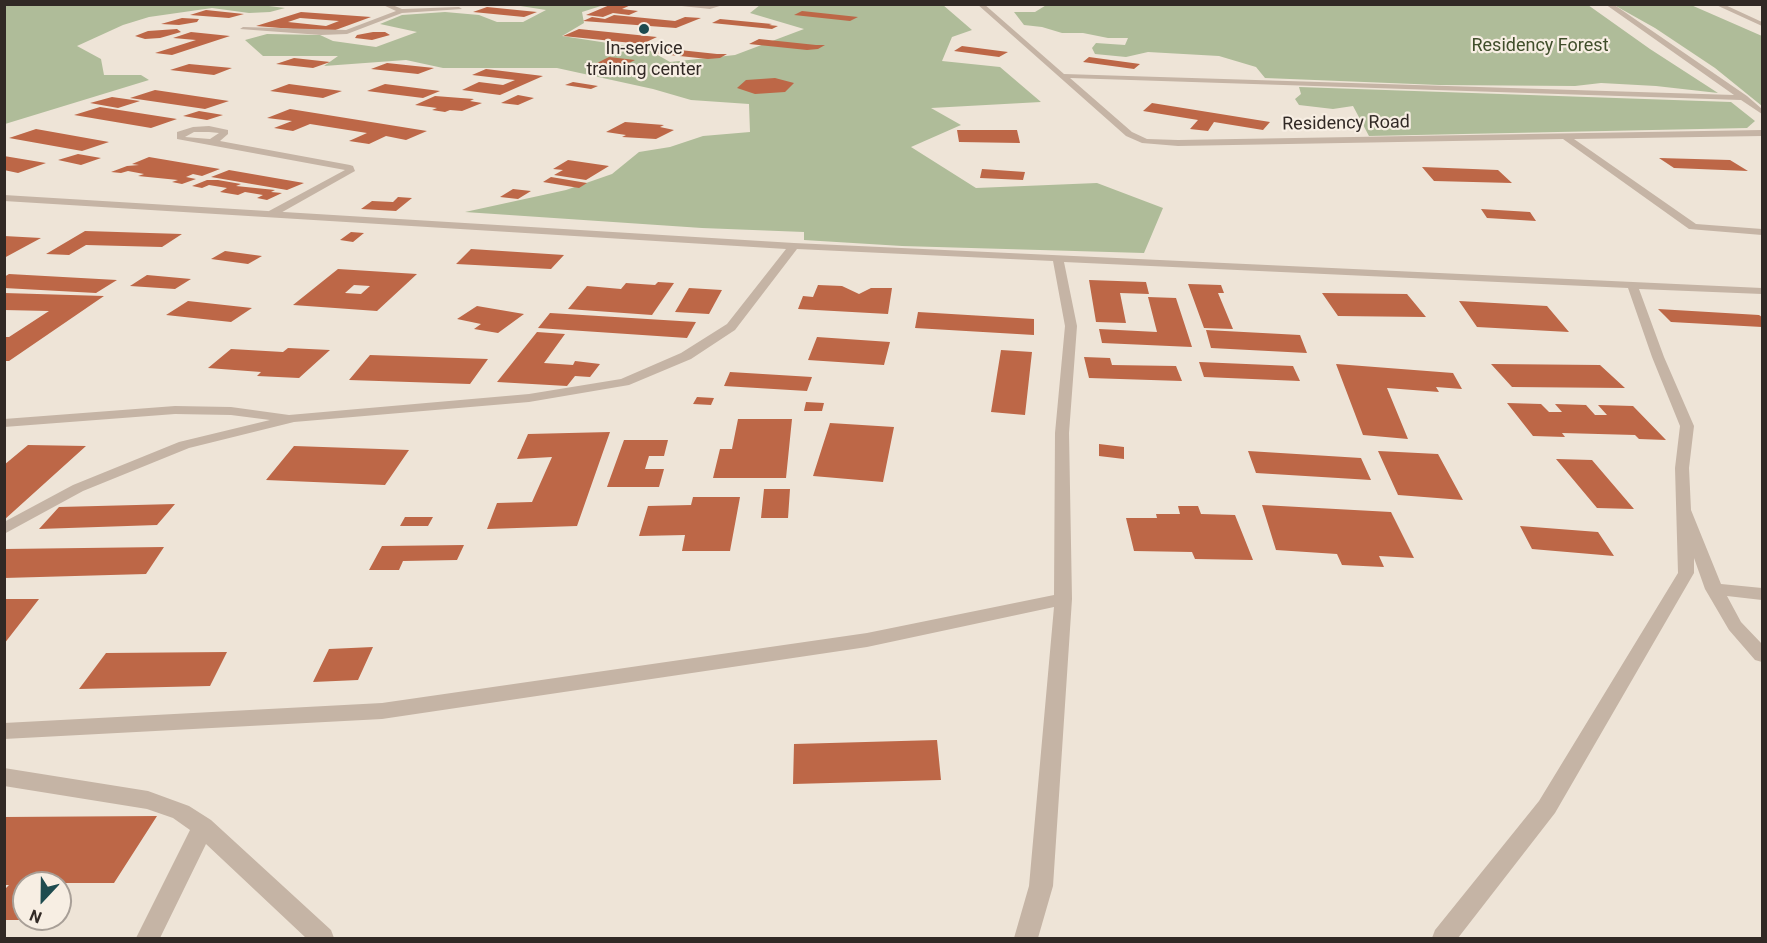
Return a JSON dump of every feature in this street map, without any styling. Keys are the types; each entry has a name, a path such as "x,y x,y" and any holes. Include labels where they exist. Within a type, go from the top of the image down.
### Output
{"street":[{"path":"384,4 401,11"},
{"path":"666,4 710,7 723,4"},
{"name":"Residency Road","path":"980,4 1129,134 1145,141 1178,143 1762,133"},
{"path":"1608,4 1762,112"},
{"path":"1717,4 1762,24"},
{"path":"243,29 347,32 401,11 459,9"},
{"path":"1061,76 1744,98"},
{"path":"1564,136 1693,227 1762,231"},
{"path":"211,142 350,168 350,171 273,213"},
{"path":"4,198 794,246 1762,291"},
{"path":"4,529 78,488 184,444 294,418 529,398 624,382 686,356 731,327 794,246"},
{"path":"1026,939 1041,886 1063,599 1062,433 1071,326 1058,258"},
{"path":"1444,939 1547,807 1686,573 1682,468 1687,426 1658,357 1632,284"},
{"path":"7,424 175,410 231,411 294,418"},
{"path":"1683,510 1714,589 1735,626 1762,655"},
{"path":"1714,589 1762,594"},
{"path":"4,731 382,711 867,640 1063,599"},
{"path":"4,777 148,800 181,812 203,827 322,939"},
{"path":"148,939 203,827"}],"green space":[{"name":"Residency Forest","path":"1048,4 1588,5 1718,93 1601,83 1575,86 1439,85 1265,78 1256,67 1219,56 1148,52 1126,57 1095,54 1092,48 1096,43 1125,45 1128,38 1062,33 1024,25 1014,12 1035,12"},
{"path":"5,5 261,5 285,8 270,12 249,13 212,8 149,17 123,25 77,46 101,59 104,75 141,75 149,80 5,124"},
{"path":"514,5 604,5 582,12 584,23 562,36 647,49 670,62 735,55 804,29 750,13 760,5 943,5 972,30 952,37 942,61 1000,67 1041,102 931,108 961,125 911,147 976,188 1097,183 1163,208 1144,253 902,246 804,240 804,232 702,228 465,212 566,190 612,174 639,152 670,147 703,136 750,132 749,104 691,100 653,89 557,68 443,68 406,60 324,66 338,56 263,56 245,40 267,34 320,35 333,41 376,47 417,32 380,24 402,15 445,12 479,15 497,22 523,22 546,10"},
{"path":"1614,5 1691,5 1762,36 1762,106 1715,68 1655,28"},
{"path":"1299,87 1731,102 1755,121 1747,128 1369,136 1353,106 1333,109 1299,105 1295,99 1301,94"}],"building":[{"path":"612,4 633,4 622,9 638,11 629,15 613,13 603,17 586,15"},
{"path":"487,7 537,12 524,17 473,12"},
{"path":"206,10 244,14 229,18 190,15"},
{"path":"802,11 858,17 850,21 794,15"},
{"path":"301,12 371,17 330,32 256,26","holes":["300,18 339,21 326,26 288,22"]},
{"path":"614,15 675,21 685,17 701,18 676,28 583,21 592,17 605,19"},
{"path":"182,18 199,19 197,22 179,25 161,24"},
{"path":"720,19 778,26 772,29 712,23"},
{"path":"177,29 181,32 160,38 145,39 135,36 148,31"},
{"path":"579,29 657,37 642,44 563,36"},
{"path":"191,32 230,36 172,55 155,53 196,40 173,38"},
{"path":"385,32 390,35 372,40 355,38 357,35"},
{"path":"759,39 825,45 818,49 807,50 749,44"},
{"path":"962,46 1008,52 999,57 954,51"},
{"path":"661,48 727,54 720,58 708,59 651,53"},
{"path":"609,57 635,60 623,66 597,63"},
{"path":"1089,57 1140,64 1134,69 1083,62"},
{"path":"294,58 330,62 313,68 276,64"},
{"path":"387,63 434,68 418,74 371,69"},
{"path":"189,64 232,68 214,75 170,70"},
{"path":"486,69 543,76 500,95 462,90 479,82 503,85 515,80 472,75"},
{"path":"775,78 794,83 785,92 755,94 737,88 746,80"},
{"path":"573,82 598,86 591,89 565,85"},
{"path":"289,84 342,91 323,98 270,91"},
{"path":"385,84 440,91 423,98 367,91"},
{"path":"155,90 229,101 205,109 130,98"},
{"path":"518,95 534,98 518,105 501,103"},
{"path":"435,96 474,99 470,101 482,103 462,111 445,112 432,110 437,108 415,105"},
{"path":"112,97 140,101 118,108 90,103"},
{"path":"1152,103 1270,122 1263,130 1214,122 1208,131 1190,129 1198,120 1143,111"},
{"path":"100,107 177,119 151,128 74,115"},
{"path":"290,109 427,131 406,140 386,136 369,144 349,141 367,133 310,124 293,131 274,128 292,121 267,118"},
{"path":"199,111 223,115 207,120 183,116"},
{"path":"625,122 664,125 660,127 674,130 656,139 622,137 626,135 606,132"},
{"path":"36,129 109,142 82,151 9,138"},
{"path":"957,130 1017,130 1020,143 959,142"},
{"path":"78,154 101,158 81,165 58,160"},
{"path":"4,156 46,163 18,173 4,170"},
{"path":"149,157 220,169 202,176 193,174 186,177 196,179 182,184 172,182 178,180 138,176 144,174 128,171 111,172 127,166 139,165 132,164"},
{"path":"1659,158 1730,160 1748,171 1674,168"},
{"path":"568,160 609,166 586,180 554,175 563,170 553,169"},
{"path":"1422,167 1498,170 1512,183 1434,181"},
{"path":"982,169 1025,172 1023,180 980,178"},
{"path":"229,170 304,183 287,190 211,177"},
{"path":"551,177 587,183 579,188 543,182"},
{"path":"207,180 218,180 241,184 236,186 275,190 271,192 282,193 267,200 257,198 263,195 220,192 227,188 209,185 202,188 192,186"},
{"path":"513,189 531,191 518,199 500,197"},
{"path":"398,197 412,198 396,211 361,209 372,201 393,202"},
{"path":"1481,209 1530,212 1536,221 1487,218"},
{"path":"85,231 182,234 162,247 86,245 69,255 46,254"},
{"path":"351,232 364,233 353,242 340,240"},
{"path":"4,236 41,238 4,258"},
{"path":"471,249 564,255 551,269 456,264"},
{"path":"225,251 262,256 248,264 211,259"},
{"path":"338,269 417,274 377,311 293,305","holes":["354,285 370,286 361,294 345,293"]},
{"path":"9,274 117,280 96,293 4,288 4,277"},
{"path":"147,275 191,279 175,289 130,286"},
{"path":"1089,280 1146,282 1149,294 1120,293 1126,323 1096,322"},
{"path":"658,282 674,283 652,315 568,309 587,286 621,289 626,283 655,285"},
{"path":"1188,284 1221,285 1224,293 1218,293 1233,329 1204,328"},
{"path":"818,285 842,286 859,294 871,288 892,288 888,314 798,309 803,296 813,297"},
{"path":"689,288 722,290 709,314 675,312"},
{"path":"4,293 104,296 9,361 4,361 4,337 9,337 49,311 4,310"},
{"path":"1322,293 1407,294 1426,317 1338,316"},
{"path":"1148,297 1176,298 1192,347 1102,343 1099,329 1157,332"},
{"path":"188,301 252,308 231,322 166,315"},
{"path":"1459,301 1547,306 1569,332 1477,327"},
{"path":"477,306 524,314 498,333 474,329 481,324 457,319"},
{"path":"1658,309 1759,315 1762,317 1762,327 1671,322"},
{"path":"918,312 1034,319 1034,335 915,328"},
{"path":"550,313 696,322 687,338 538,328"},
{"path":"1206,330 1300,335 1307,353 1211,348"},
{"path":"537,332 565,334 544,363 573,365 575,361 600,364 590,377 575,376 567,386 497,382"},
{"path":"817,337 890,342 884,365 808,360"},
{"path":"288,348 330,350 299,378 257,376 261,372 208,368 231,349 283,352"},
{"path":"1001,350 1032,352 1025,415 991,412"},
{"path":"370,355 488,359 470,384 349,380"},
{"path":"1084,357 1110,358 1112,365 1176,366 1182,381 1089,378"},
{"path":"1199,362 1293,366 1300,381 1204,377"},
{"path":"1336,364 1453,373 1462,389 1436,387 1439,392 1387,388 1408,439 1363,435"},
{"path":"1491,364 1600,365 1625,388 1512,387"},
{"path":"730,372 812,377 807,391 724,386"},
{"path":"697,397 714,398 711,405 693,404"},
{"path":"806,402 824,403 822,411 804,411"},
{"path":"1507,403 1541,404 1549,412 1562,412 1555,404 1586,405 1595,415 1607,415 1598,405 1633,406 1666,440 1639,439 1635,435 1562,433 1565,437 1533,436"},
{"path":"738,419 792,419 786,478 713,478 720,449 732,449"},
{"path":"830,423 894,427 883,482 813,476"},
{"path":"610,432 577,526 487,529 497,503 532,502 552,457 517,459 528,434"},
{"path":"624,440 668,440 664,456 649,456 645,469 664,469 659,487 607,487"},
{"path":"1099,444 1124,447 1124,459 1099,456"},
{"path":"28,445 86,446 4,520 4,465"},
{"path":"294,446 409,450 385,485 266,480"},
{"path":"1248,451 1361,458 1371,480 1256,473"},
{"path":"1378,451 1438,454 1463,500 1398,495"},
{"path":"1556,459 1592,460 1634,509 1597,508"},
{"path":"764,489 790,489 788,518 761,518"},
{"path":"693,497 740,497 730,551 682,551 685,535 639,536 648,506 691,505"},
{"path":"175,504 157,525 39,529 59,507"},
{"path":"1262,505 1391,512 1414,558 1379,556 1384,567 1342,565 1337,554 1276,550"},
{"path":"1178,506 1198,506 1201,514 1235,515 1253,560 1195,559 1192,552 1134,551 1126,518 1157,518 1156,514 1180,514"},
{"path":"405,517 433,517 428,526 400,526"},
{"path":"1520,526 1598,532 1614,556 1532,549"},
{"path":"464,545 457,560 403,561 399,570 369,570 382,546"},
{"path":"164,547 146,574 4,578 4,549"},
{"path":"4,599 39,599 4,644"},
{"path":"373,647 358,680 313,682 329,649"},
{"path":"227,652 210,686 79,689 106,653"},
{"path":"937,740 941,780 793,784 794,744"},
{"path":"157,816 114,883 72,883 72,871 12,871 12,920 4,920 4,890 9,885 4,885 4,817"}],"place":[{"name":"In-service training center","path":"644,29"}]}
